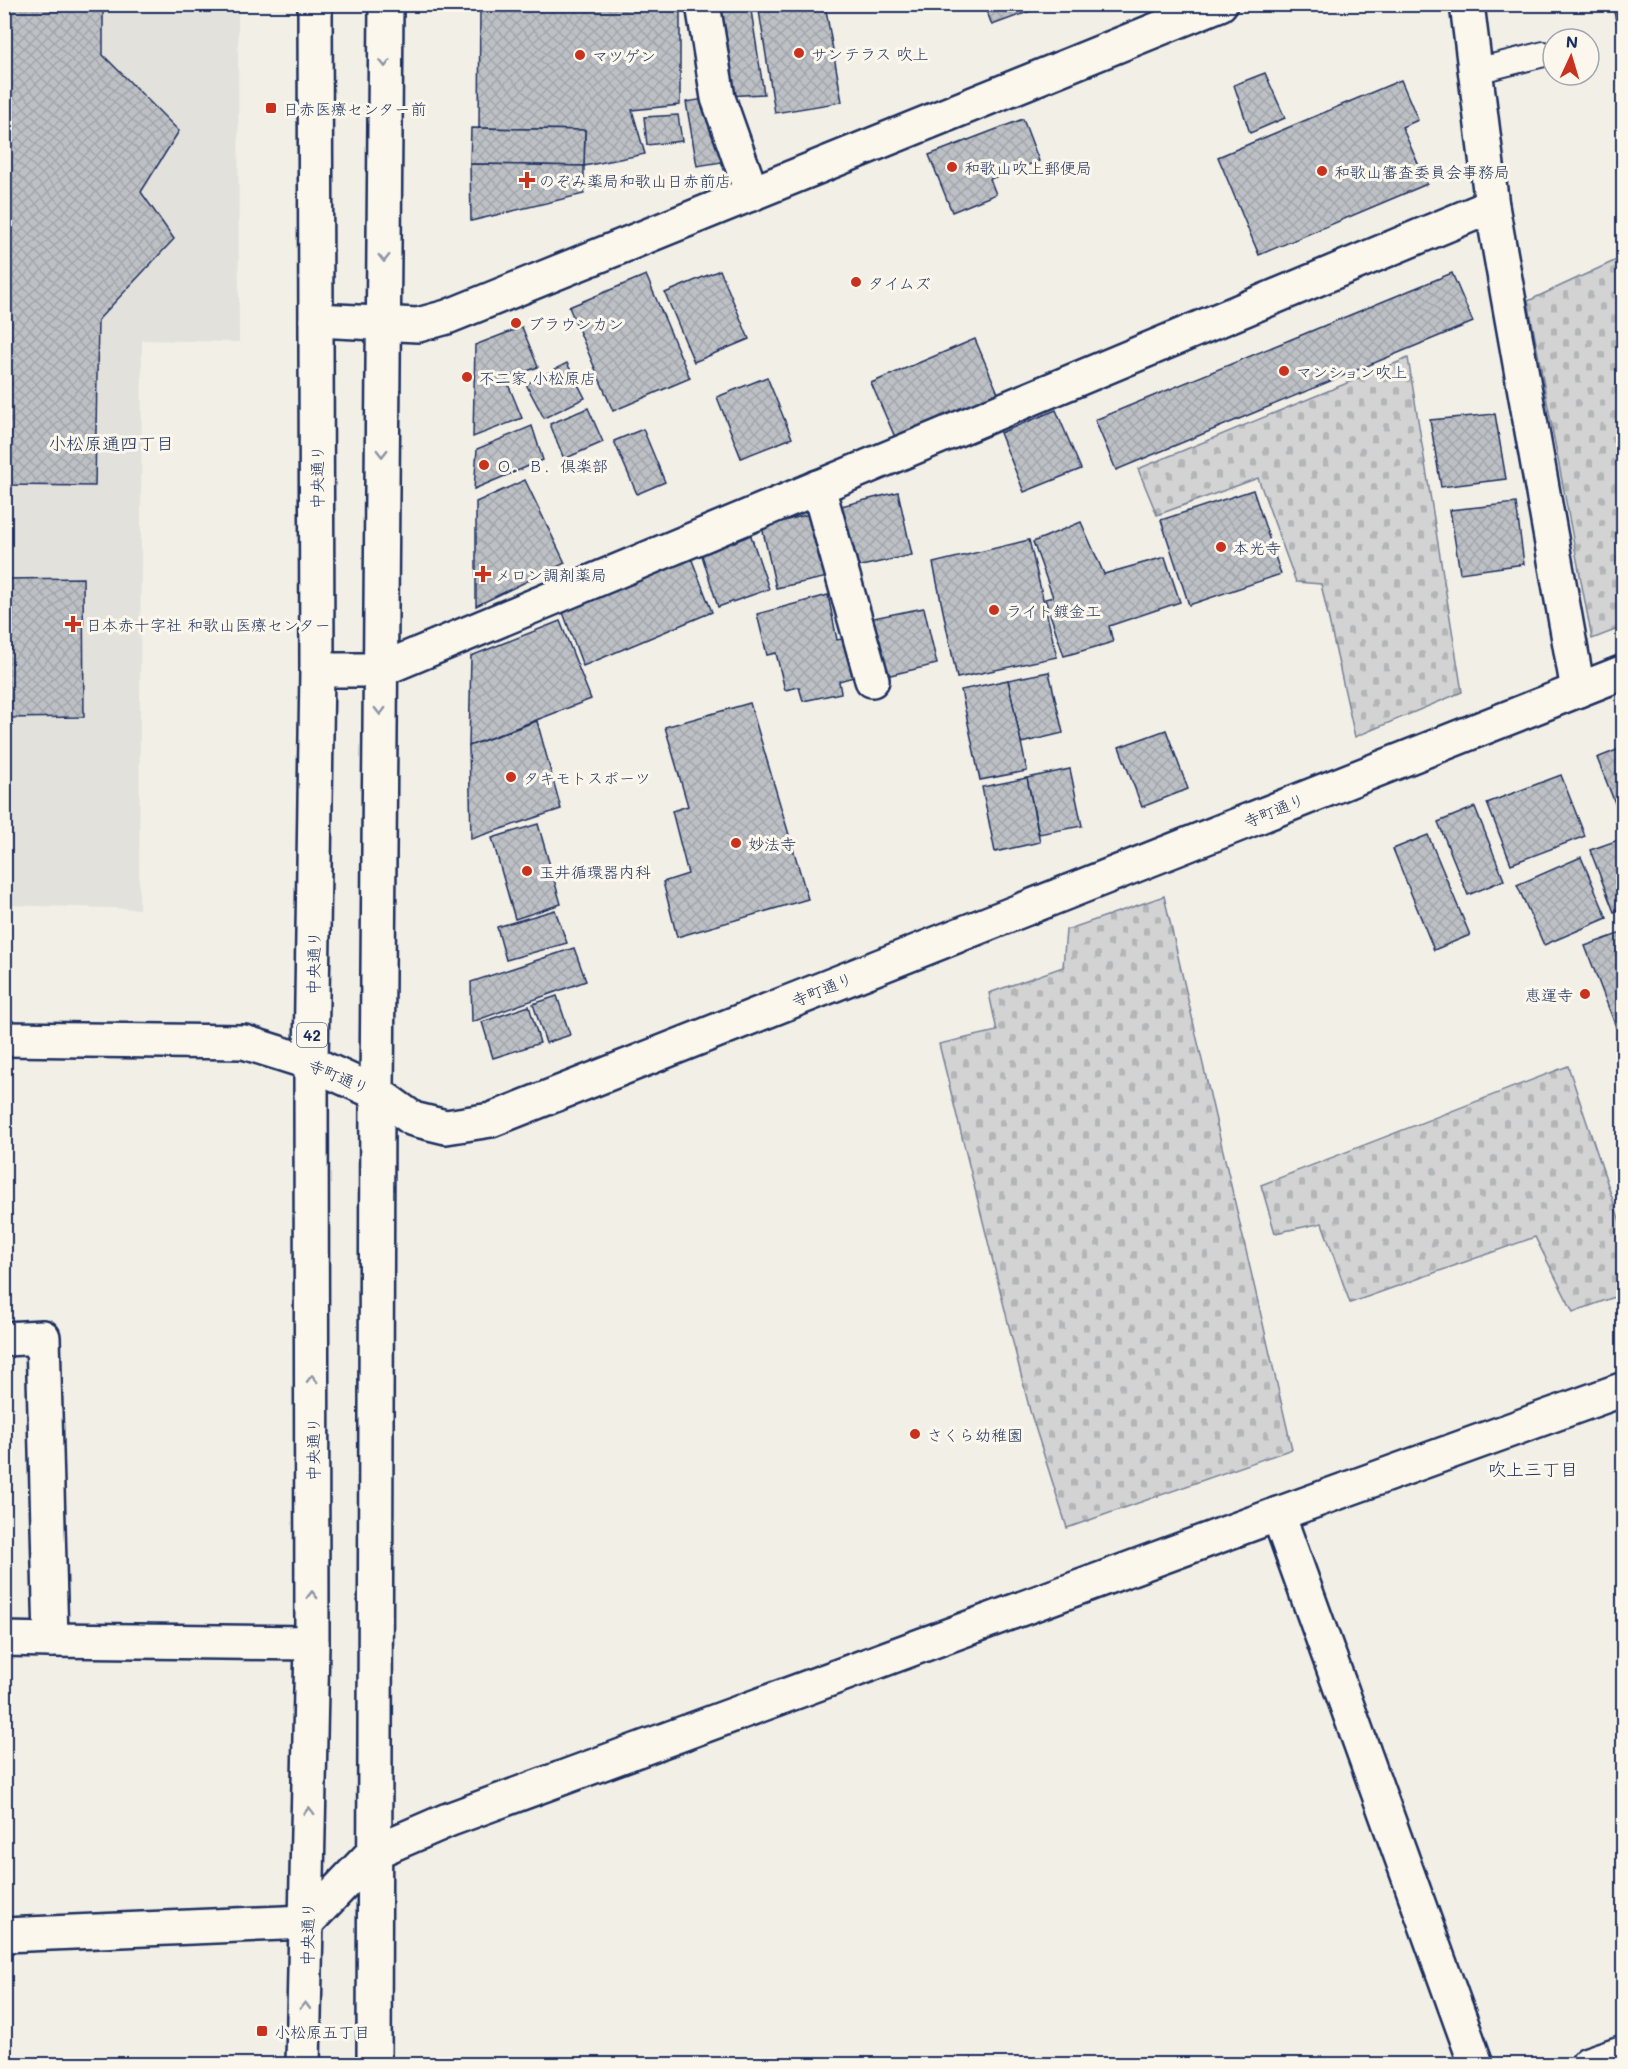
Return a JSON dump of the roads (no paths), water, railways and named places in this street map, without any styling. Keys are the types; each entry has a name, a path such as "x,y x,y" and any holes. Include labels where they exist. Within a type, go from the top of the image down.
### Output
{"main road":[{"name":"中央通り","path":"303,2064 312,1643 311,1063 317,670 315,4"},
{"path":"374,2064 377,1093 386,4"},
{"path":"703,4 718,99 752,194"},
{"path":"316,320 418,325 447,317 1220,4"},
{"path":"1467,4 1492,206 1578,690"},
{"path":"317,670 380,670 1492,206"},
{"path":"818,487 872,680"},
{"name":"寺町通り","path":"4,1039 244,1042 311,1063 377,1093 413,1119 446,1127 491,1120 1623,672"},
{"path":"4,1339 42,1337 51,1640"},
{"path":"4,1935 307,1922 374,1851 448,1820 1623,1389"},
{"path":"1278,1514 1476,2064"},
{"path":"4,1640 312,1643"},
{"path":"1588,2064 1623,2052"}],"lane":[{"path":"1476,71 1541,55"}],"place":[{"name":"サンテラス 吹上","path":"799,53"},
{"name":"マツゲン","path":"580,55"},
{"name":"日赤医療センター前","path":"271,108"},
{"name":"和歌山吹上郵便局","path":"952,167"},
{"name":"和歌山審査委員会事務局","path":"1322,171"},
{"name":"のぞみ薬局和歌山日赤前店","path":"527,180"},
{"name":"タイムズ","path":"856,282"},
{"name":"ブラウンカン","path":"516,323"},
{"name":"マンション吹上","path":"1284,371"},
{"name":"不二家 小松原店","path":"467,377"},
{"name":"Ｏ．Ｂ．倶楽部","path":"484,465"},
{"name":"本光寺","path":"1221,547"},
{"name":"メロン調剤薬局","path":"483,574"},
{"name":"ライト鍍金工","path":"994,610"},
{"name":"日本赤十字社 和歌山医療センター","path":"73,624"},
{"name":"タキモトスポーツ","path":"511,777"},
{"name":"妙法寺","path":"736,843"},
{"name":"玉井循環器内科","path":"527,871"},
{"name":"恵運寺","path":"1585,994"},
{"name":"さくら幼稚園","path":"915,1434"},
{"name":"小松原五丁目","path":"262,2031"}],"district":[{"name":"小松原通四丁目","path":"111,443"},
{"name":"吹上三丁目","path":"1533,1469"}]}
